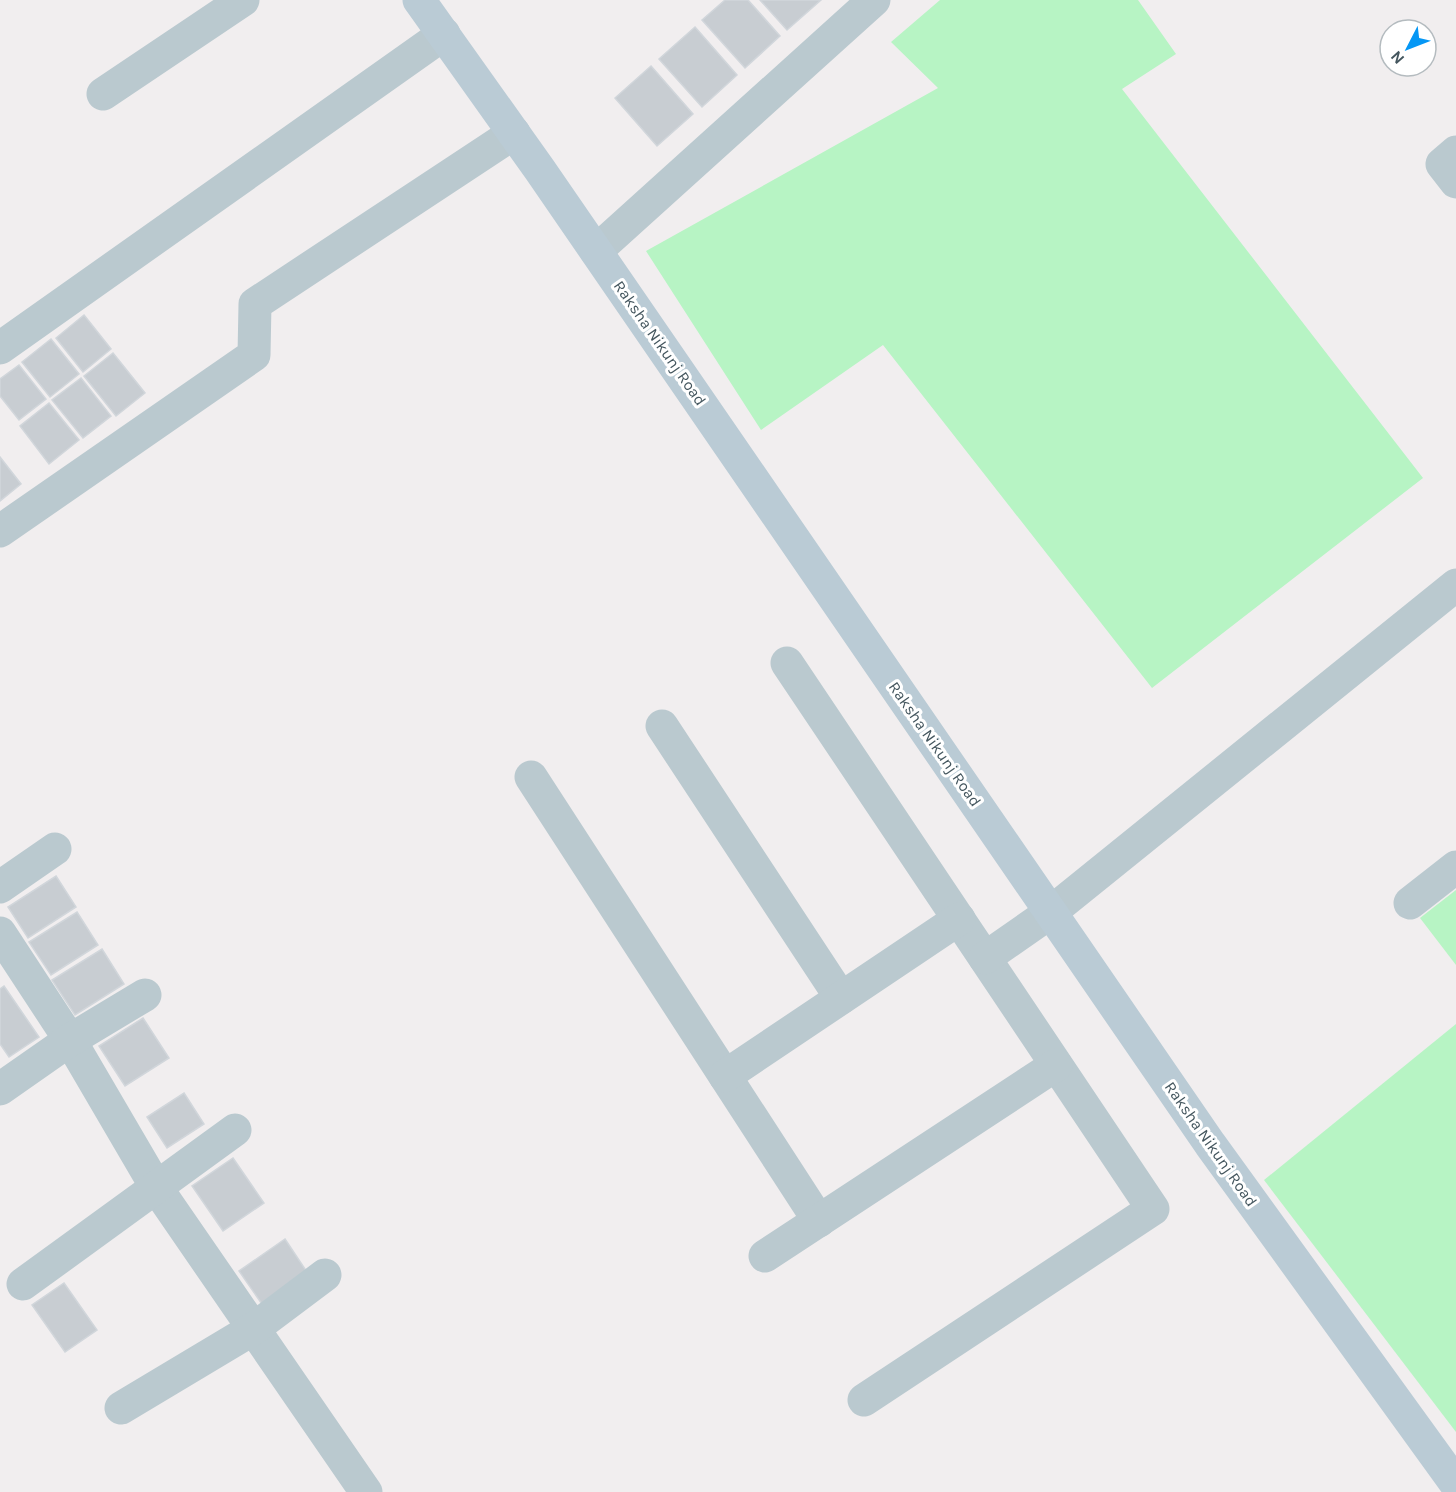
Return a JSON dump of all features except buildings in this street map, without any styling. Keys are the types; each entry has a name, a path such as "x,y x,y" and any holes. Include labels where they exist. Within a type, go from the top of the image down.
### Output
{"street":[{"path":"103,94 243,0"},
{"name":"Raksha Nikunj Road","path":"419,0 596,251 1210,1144 1456,1484"},
{"path":"596,251 874,0"},
{"path":"0,348 444,34"},
{"path":"0,531 254,355 255,304 514,133"},
{"path":"1456,152 1442,164 1456,182"},
{"path":"985,958 1051,912 1456,585"},
{"path":"787,663 1153,1209 864,1401"},
{"path":"662,726 842,998"},
{"path":"531,777 819,1221"},
{"path":"0,887 55,849"},
{"path":"1410,903 1456,867"},
{"path":"725,1076 959,920"},
{"path":"0,933 70,1040 156,1187 366,1492"},
{"path":"0,1089 70,1040 145,995"},
{"path":"765,1256 1056,1065"},
{"path":"23,1284 236,1130"},
{"path":"121,1408 253,1329 325,1275"}],"green space":[{"path":"940,0 1138,0 1176,54 1122,89 1423,478 1152,688 883,345 761,430 646,251 938,88 891,42"},
{"path":"1456,890 1456,965 1420,918"},
{"path":"1456,1024 1456,1432 1264,1180"}]}
